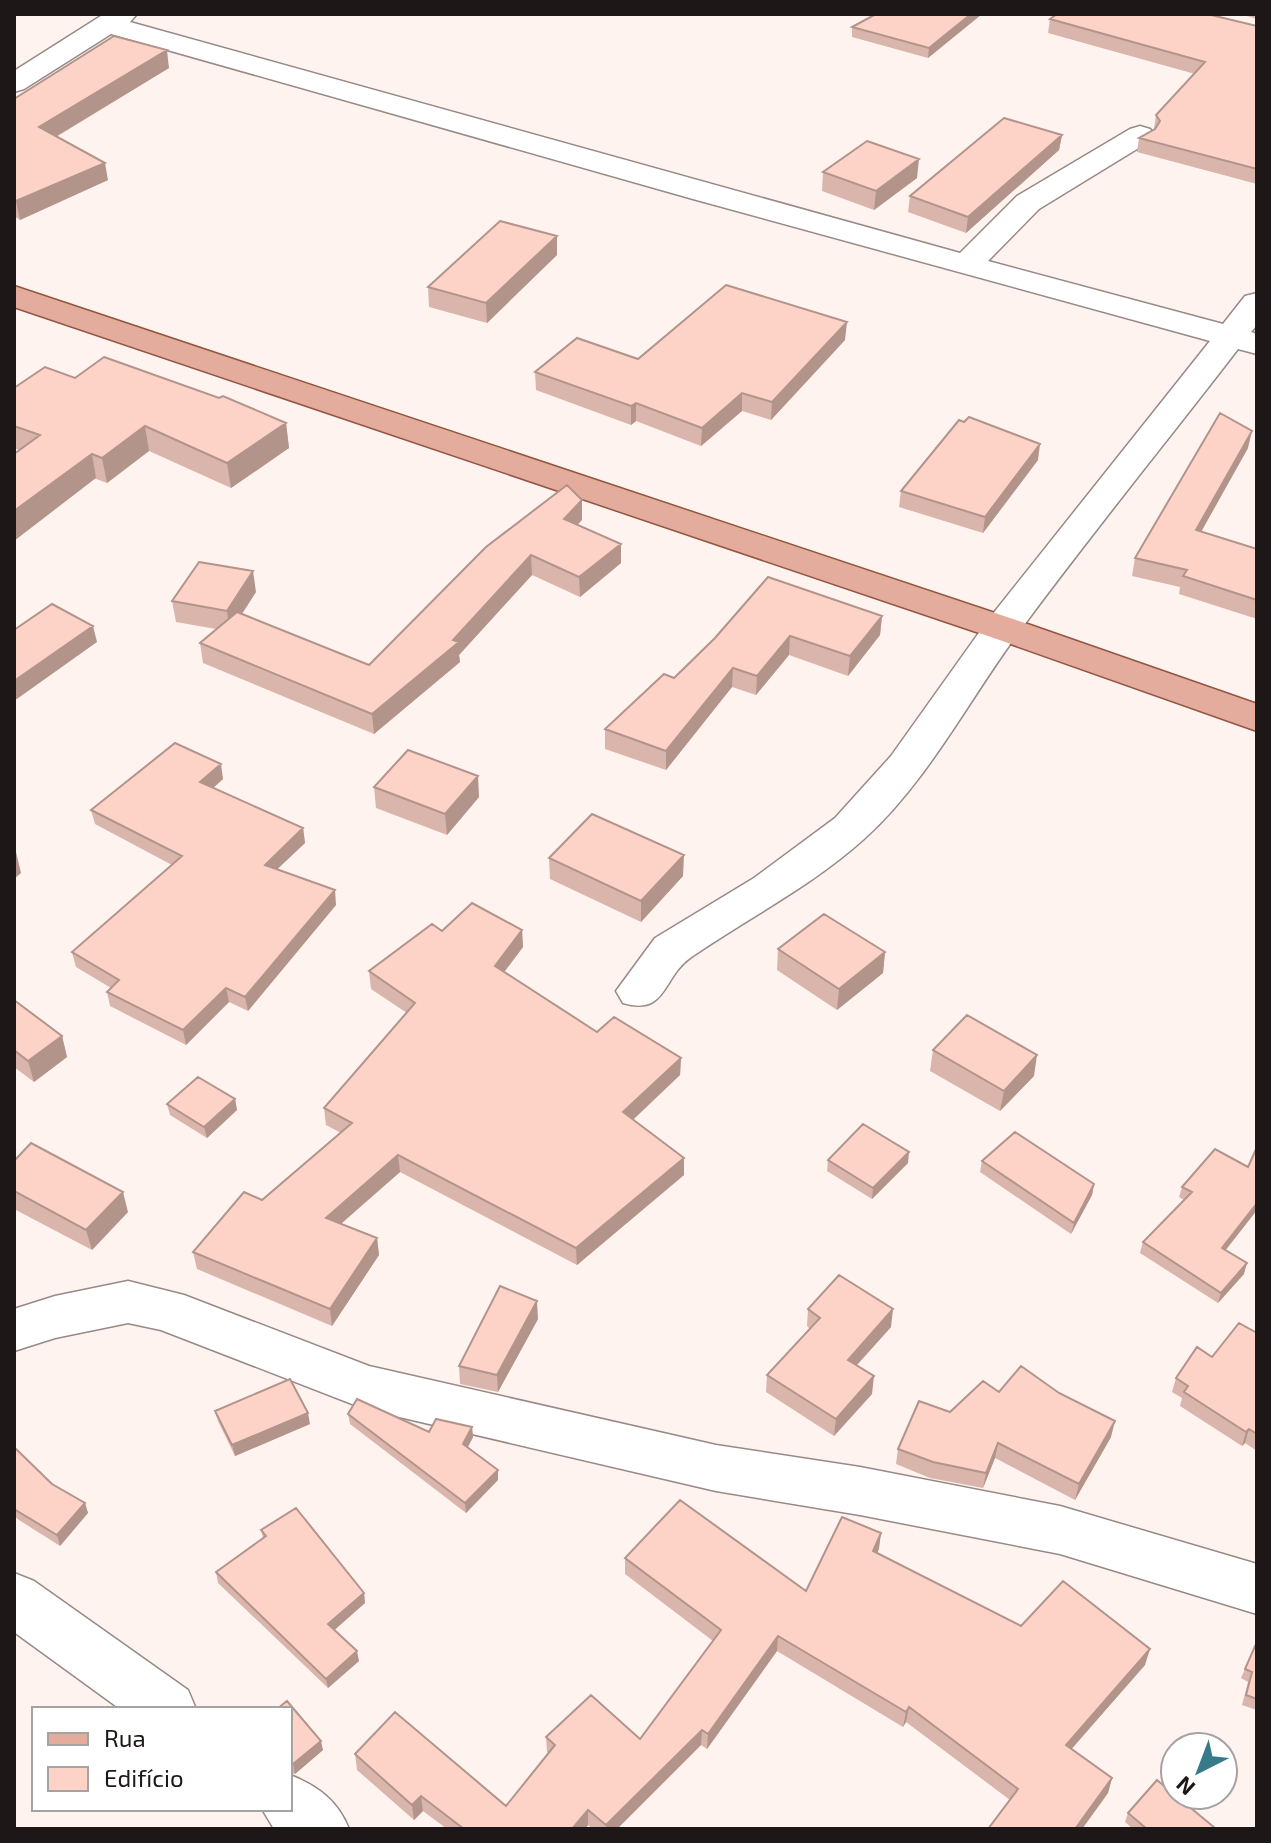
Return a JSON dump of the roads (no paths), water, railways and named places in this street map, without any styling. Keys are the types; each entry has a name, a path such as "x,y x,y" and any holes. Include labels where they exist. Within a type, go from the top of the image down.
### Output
{"main road":[{"path":"14,296 1002,628 1257,718"}],"street":[{"path":"14,83 115,19 967,265 1243,340"},
{"path":"967,265 1017,211 1040,194 1116,154 1140,135"},
{"path":"639,991 671,949 769,889 850,828 906,766 1002,628 1243,340 1257,303"},
{"path":"14,1330 55,1317 128,1302 166,1310 365,1387 716,1468 860,1491 1060,1530 1257,1589"},
{"path":"14,1599 164,1707"},
{"path":"292,1806 319,1829"}]}
